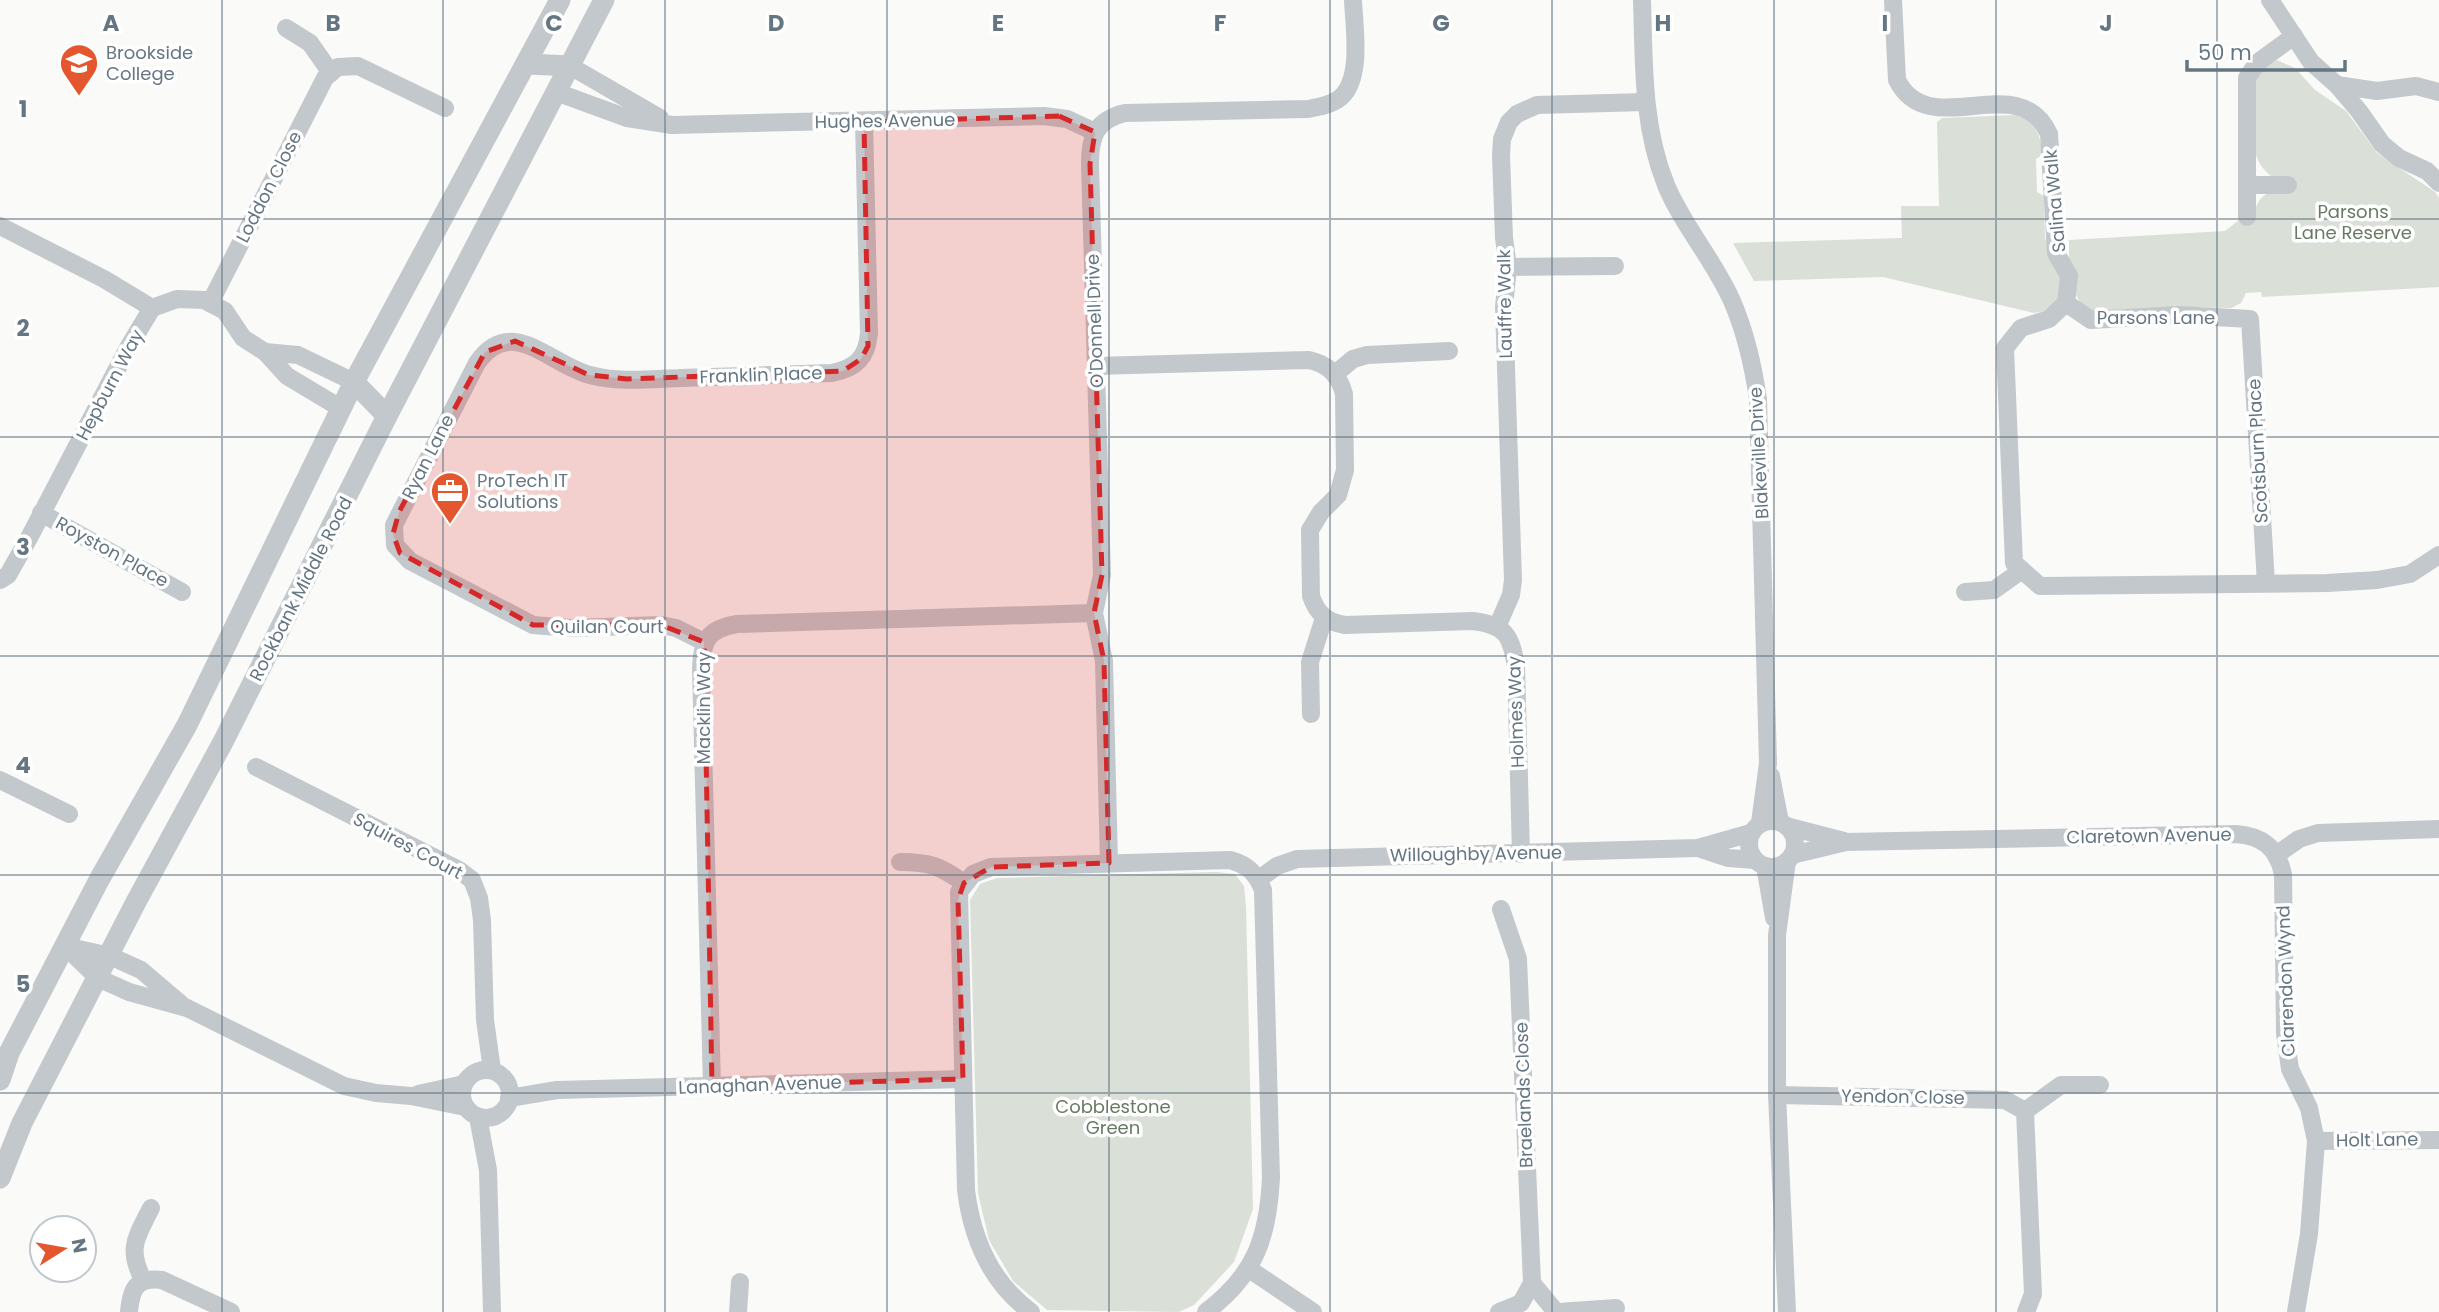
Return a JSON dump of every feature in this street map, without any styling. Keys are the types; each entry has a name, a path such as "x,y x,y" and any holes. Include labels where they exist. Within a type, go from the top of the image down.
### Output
{"street":[{"path":"0,1080 9,1053 65,946 187,725 354,382 560,0"},
{"name":"Rockbank Middle Road","path":"0,1178 22,1123 136,902 230,730 387,416 604,0"},
{"path":"1095,132 1113,116 1125,113 1308,109 1332,103 1347,90 1353,76 1353,0"},
{"name":"Blakeville Drive","path":"1642,0 1645,102 1656,156 1678,211 1732,300 1752,362 1758,399 1760,439 1768,763 1783,824"},
{"name":"Salina Walk","path":"1893,0 1896,74 1903,92 1910,99 1931,107 2023,106 2036,113 2045,123 2052,150 2056,253 2068,276 2066,303"},
{"path":"2270,0 2311,62 2337,85 2382,144 2399,158 2427,171 2439,183"},
{"path":"286,28 310,43 331,73 338,67 358,65 445,108"},
{"path":"2247,217 2247,78 2257,63 2294,36"},
{"path":"527,64 570,66 672,125"},
{"path":"527,64 556,92"},
{"name":"Loddon Close","path":"210,303 319,90 331,73"},
{"path":"2337,85 2371,90 2397,90 2416,86 2439,92"},
{"path":"2367,123 2367,101 2371,90"},
{"name":"Hughes Avenue","path":"556,92 626,118 672,125 1059,117 1077,122 1095,132"},
{"name":"Lauffre Walk","path":"1497,627 1511,595 1513,580 1504,307 1508,267 1504,238 1502,139 1509,122 1517,114 1537,105 1645,102"},
{"name":"Franklin Place","path":"477,363 492,345 515,341 589,375 627,379 832,373 854,366 865,353 869,333 864,122"},
{"name":"O'Donnell Drive","path":"1095,132 1090,147 1090,164 1102,575 1094,613 1104,661 1110,863"},
{"path":"2247,186 2288,185"},
{"path":"0,226 99,276 152,308 177,299 204,300 225,310 243,338 265,352 287,376 342,409 387,416"},
{"path":"1508,267 1615,266"},
{"path":"2066,303 2049,320 2021,328 2005,348 2014,563 2040,586 2377,580 2410,574 2436,557"},
{"name":"Parsons Lane","path":"2066,303 2091,320 2179,316 2250,319"},
{"name":"Hepburn Way","path":"0,580 8,575 128,348 152,308"},
{"name":"Scotsburn Place","path":"2250,319 2266,583"},
{"path":"1335,374 1353,359 1367,355 1449,351"},
{"path":"265,352 298,355 354,382 387,416"},
{"path":"1096,366 1309,360 1326,366 1341,383 1345,470 1338,495 1313,522 1310,530 1311,596 1314,606 1332,623 1345,625 1473,621 1497,627"},
{"name":"Ryan Lane","path":"400,553 393,534 399,512 477,363"},
{"name":"Royston Place","path":"41,513 182,592"},
{"name":"Quilan Court","path":"400,553 426,571 533,625 560,628 661,625 676,628 704,642"},
{"path":"1965,593 1994,590 2022,570"},
{"name":"Macklin Way","path":"712,1086 701,669 704,642 713,632 724,626 737,624 1094,613"},
{"path":"1311,714 1310,662 1324,618"},
{"name":"Holmes Way","path":"1497,627 1511,640 1516,666 1521,853"},
{"name":"Blakeville Drive","path":"1755,828 1768,763"},
{"name":"Squires Court","path":"256,767 459,870 472,880 479,898 482,920 485,1020 492,1070"},
{"path":"0,780 69,814"},
{"path":"1777,935 1760,863 1748,847 1755,828 1773,820 1783,824 1794,836 1795,843 1777,935 1777,1095 1787,1312"},
{"name":"Claretown Avenue","path":"1783,824 1846,842"},
{"name":"Willoughby Avenue","path":"1259,879 1277,866 1297,859 1698,848 1755,828"},
{"path":"2276,855 2299,839 2318,834 2439,829"},
{"name":"Claretown Avenue","path":"1790,858 1846,842 2235,834 2261,839 2276,855"},
{"name":"Willoughby Avenue","path":"1698,848 1728,858 1760,863"},
{"name":"Clarendon Wynd","path":"2276,855 2283,874 2285,1033 2290,1069 2309,1108 2316,1141 2309,1234 2296,1312"},
{"path":"1760,863 1777,866 1790,858"},
{"path":"1027,1311 988,1267 970,1217 966,1190 958,900 964,883 973,874 992,867 1230,860 1242,863 1252,870 1263,890 1271,1178 1269,1215 1261,1242 1248,1269 1221,1301 1206,1312"},
{"path":"900,862 934,865 964,883"},
{"name":"Braelands Close","path":"1501,909 1518,958 1532,1283"},
{"path":"65,946 110,956 141,970 187,1008"},
{"path":"65,946 98,978 128,992 187,1008 344,1086 376,1093 411,1096 491,1117 503,1110 508,1090 503,1077 492,1070 411,1096"},
{"name":"Squires Court","path":"469,1078 485,1020"},
{"path":"469,1078 461,1091 471,1112 488,1170"},
{"name":"Lanaghan Avenue","path":"508,1090 962,1079"},
{"path":"2026,1312 2033,1294 2025,1111 2061,1085 2100,1085"},
{"name":"Yendon Close","path":"1777,1095 2005,1100 2025,1111"},
{"path":"492,1312 488,1170 498,1115"},
{"name":"Holt Lane","path":"2316,1141 2439,1140"},
{"path":"144,1280 136,1266 133,1250 135,1240 151,1208"},
{"path":"1248,1269 1313,1312"},
{"path":"129,1312 132,1293 144,1280 162,1280 231,1312"},
{"path":"738,1312 740,1282"},
{"path":"1499,1312 1521,1303 1532,1283 1557,1312 1616,1308"}],"highlighted area":[{"path":"1059,116 1095,132 1090,164 1102,575 1094,613 1104,661 1109,863 991,867 964,883 958,900 963,1079 712,1086 704,642 661,625 533,625 400,553 393,534 399,512 485,352 515,341 589,375 627,379 843,371 861,359 868,346 864,122"}],"green space":[{"name":"Parsons Lane Reserve","path":"2277,60 2295,68 2315,90 2346,111 2377,153 2435,192 2439,198 2439,287 2262,297 2261,292 2246,293 2241,303 2231,308 2178,307 2095,313 2081,304 2075,293 2069,260 2069,240 2225,231 2239,220 2253,217 2259,201 2272,191 2272,177 2264,170 2256,154 2253,112 2255,78 2257,70"},
{"path":"2015,115 2033,125 2039,135 2042,155 2036,159 2037,192 2044,196 2045,238 2061,275 2060,297 2046,311 2034,313 1883,277 1754,281 1733,243 1902,238 1901,206 1939,206 1937,122 1942,118"},
{"name":"Cobblestone Green","path":"1216,872 1235,874 1244,886 1246,907 1253,1209 1234,1262 1194,1305 1179,1312 1047,1310 1013,1281 989,1240 978,1193 970,900 980,884 997,878"}],"place":[{"name":"Brookside College","path":"79,97"},
{"name":"ProTech IT Solutions","path":"450,525"}]}
